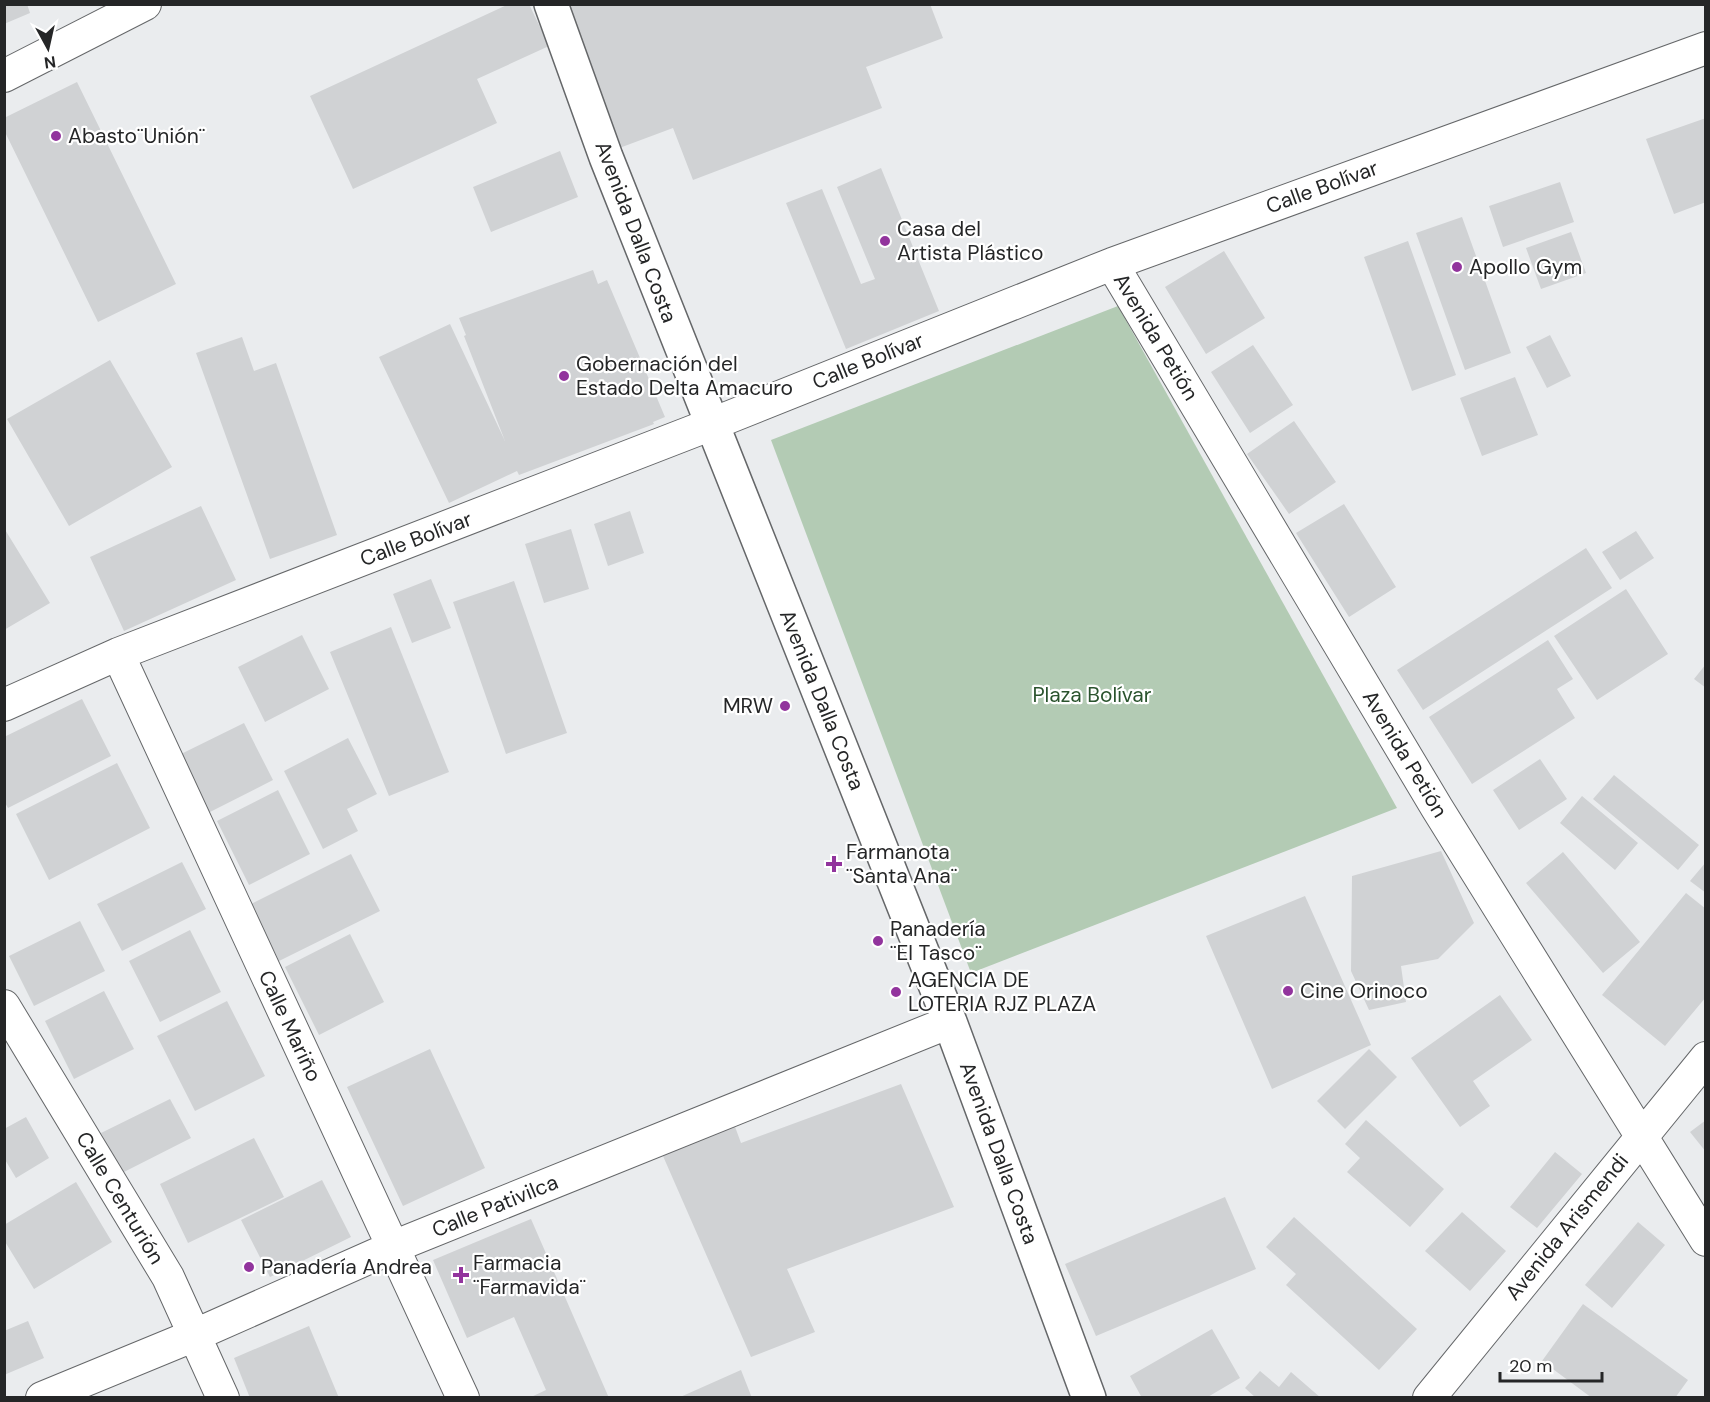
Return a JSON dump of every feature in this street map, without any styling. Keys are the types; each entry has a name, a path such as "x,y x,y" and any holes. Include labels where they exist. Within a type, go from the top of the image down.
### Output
{"main road":[{"name":"Avenida Dalla Costa","path":"551,4 606,157 950,1022 1089,1398"}],"street":[{"path":"4,76 145,4"},
{"name":"Calle Bolívar","path":"4,705 118,654 712,424 1112,264 1706,48"},
{"name":"Avenida Petión","path":"1112,264 1437,808 1640,1138 1706,1240"},
{"name":"Calle Mariño","path":"118,654 463,1398"},
{"name":"Calle Centurión","path":"4,1006 168,1277 223,1398"},
{"name":"Calle Pativilca","path":"42,1398 195,1335 393,1247 950,1022"},
{"name":"Avenida Arismendi","path":"1429,1398 1706,1058"}],"green space":[{"name":"Plaza Bolívar","path":"1118,306 1397,808 971,973 771,440"}],"building":[{"path":"4,4 27,4 30,13 4,24"},
{"path":"509,4 529,4 549,46 477,79 497,123 353,189 310,96"},
{"path":"559,4 930,4 943,38 866,67 882,108 693,180 673,128 614,150"},
{"path":"77,82 176,284 98,322 4,130 4,118"},
{"path":"1706,118 1706,202 1674,214 1646,139"},
{"path":"560,151 578,197 491,232 473,187"},
{"name":"Casa del Artista Plástico","path":"881,168 939,311 846,349 786,203 822,189 861,284 875,279 837,187"},
{"path":"1560,182 1574,222 1503,247 1489,206"},
{"path":"1462,217 1511,353 1465,370 1416,233"},
{"path":"1571,232 1586,273 1541,289 1526,248"},
{"path":"1408,241 1456,375 1412,391 1364,257"},
{"path":"1224,251 1265,318 1206,354 1165,287"},
{"name":"Gobernación del Estado Delta Amacuro","path":"593,270 598,284 607,280 665,417 653,422 654,424 519,475 517,471 449,503 379,357 450,324 505,441 459,318"},
{"path":"1550,335 1571,376 1547,388 1526,347"},
{"path":"242,337 254,371 276,363 337,535 270,559 196,353"},
{"path":"1253,345 1293,405 1250,433 1211,372"},
{"path":"110,360 172,467 69,526 7,419"},
{"path":"1515,377 1538,435 1482,456 1460,398"},
{"path":"1294,421 1336,482 1289,514 1247,454"},
{"path":"1344,504 1396,587 1349,617 1296,533"},
{"path":"201,506 236,580 124,631 90,557"},
{"path":"630,511 644,553 608,566 594,524"},
{"path":"4,528 50,603 4,630"},
{"path":"571,529 589,589 544,603 525,544"},
{"path":"1636,531 1654,558 1620,580 1602,552"},
{"path":"1586,548 1612,588 1423,710 1397,670"},
{"path":"431,579 451,628 412,643 393,594"},
{"path":"514,581 567,733 506,754 453,602"},
{"path":"1626,589 1668,654 1597,700 1554,636"},
{"path":"391,627 449,772 389,796 330,652"},
{"path":"302,635 329,689 265,722 238,667"},
{"path":"1548,640 1573,679 1557,689 1575,718 1472,784 1429,717"},
{"path":"1706,664 1706,688 1694,679"},
{"path":"82,699 111,756 8,808 4,801 4,737"},
{"path":"244,723 273,780 208,813 179,755"},
{"path":"348,738 377,794 347,809 358,831 323,849 284,771"},
{"path":"1540,759 1567,799 1519,830 1493,790"},
{"path":"117,763 150,828 49,880 16,814"},
{"path":"1614,775 1699,845 1678,870 1593,799"},
{"path":"278,790 310,854 249,885 217,821"},
{"path":"1582,796 1638,843 1615,870 1560,823"},
{"path":"1441,851 1474,923 1438,959 1401,966 1406,1002 1369,1010 1351,971 1352,876"},
{"path":"1563,852 1640,942 1603,973 1526,883"},
{"path":"351,854 380,911 279,961 251,904"},
{"path":"182,862 206,909 122,951 97,904"},
{"path":"1706,862 1706,893 1690,881"},
{"path":"1686,893 1706,909 1706,997 1665,1046 1602,995"},
{"name":"Cine Orinoco","path":"1305,896 1371,1045 1272,1089 1206,936"},
{"path":"80,921 105,971 34,1006 9,956"},
{"path":"190,930 221,992 160,1022 129,961"},
{"path":"350,934 384,1002 319,1035 285,967"},
{"path":"104,991 134,1049 74,1079 45,1021"},
{"path":"1500,995 1532,1040 1473,1081 1490,1106 1460,1127 1411,1058"},
{"path":"227,1001 265,1076 195,1111 157,1036"},
{"path":"430,1049 485,1168 403,1206 347,1087"},
{"path":"1369,1049 1397,1077 1345,1129 1317,1101"},
{"path":"901,1084 954,1207 787,1269 815,1332 751,1357 663,1156 734,1124 741,1143"},
{"path":"170,1099 191,1138 122,1173 101,1133"},
{"path":"26,1117 49,1158 16,1178 4,1158 4,1129"},
{"path":"1366,1120 1444,1189 1410,1227 1347,1172 1360,1158 1345,1144"},
{"path":"1706,1120 1706,1152 1690,1132"},
{"path":"254,1138 284,1197 188,1243 160,1184"},
{"path":"1555,1152 1582,1174 1537,1228 1510,1207"},
{"path":"322,1180 351,1237 270,1277 241,1220"},
{"path":"76,1182 112,1242 34,1289 4,1240 4,1225"},
{"path":"1225,1197 1256,1269 1096,1336 1065,1264"},
{"path":"1462,1212 1506,1251 1470,1291 1425,1251"},
{"path":"1294,1217 1417,1329 1379,1370 1286,1285 1296,1274 1266,1247"},
{"path":"531,1219 609,1398 529,1398 546,1390 514,1317 467,1338 433,1260"},
{"path":"1638,1222 1665,1245 1612,1308 1585,1285"},
{"path":"1583,1304 1688,1380 1675,1398 1592,1398 1542,1361"},
{"path":"28,1321 44,1358 4,1375 4,1331"},
{"path":"309,1326 339,1398 250,1398 234,1358"},
{"path":"1212,1329 1240,1378 1206,1398 1142,1398 1130,1376"},
{"path":"741,1370 752,1398 678,1398"},
{"path":"1260,1371 1279,1387 1291,1372 1321,1398 1256,1398 1245,1388"}],"place":[{"name":"Abasto¨Unión¨","path":"56,136"},
{"name":"Casa del Artista Plástico","path":"885,241"},
{"name":"Apollo Gym","path":"1457,267"},
{"name":"Gobernación del Estado Delta Amacuro","path":"564,376"},
{"name":"MRW","path":"785,706"},
{"name":"Farmanota ¨Santa Ana¨","path":"834,864"},
{"name":"Panadería ¨El Tasco¨","path":"878,941"},
{"name":"Cine Orinoco","path":"1288,991"},
{"name":"AGENCIA DE LOTERIA RJZ PLAZA","path":"896,992"},
{"name":"Panadería Andrea","path":"249,1267"},
{"name":"Farmacia ¨Farmavida¨","path":"461,1275"}]}
